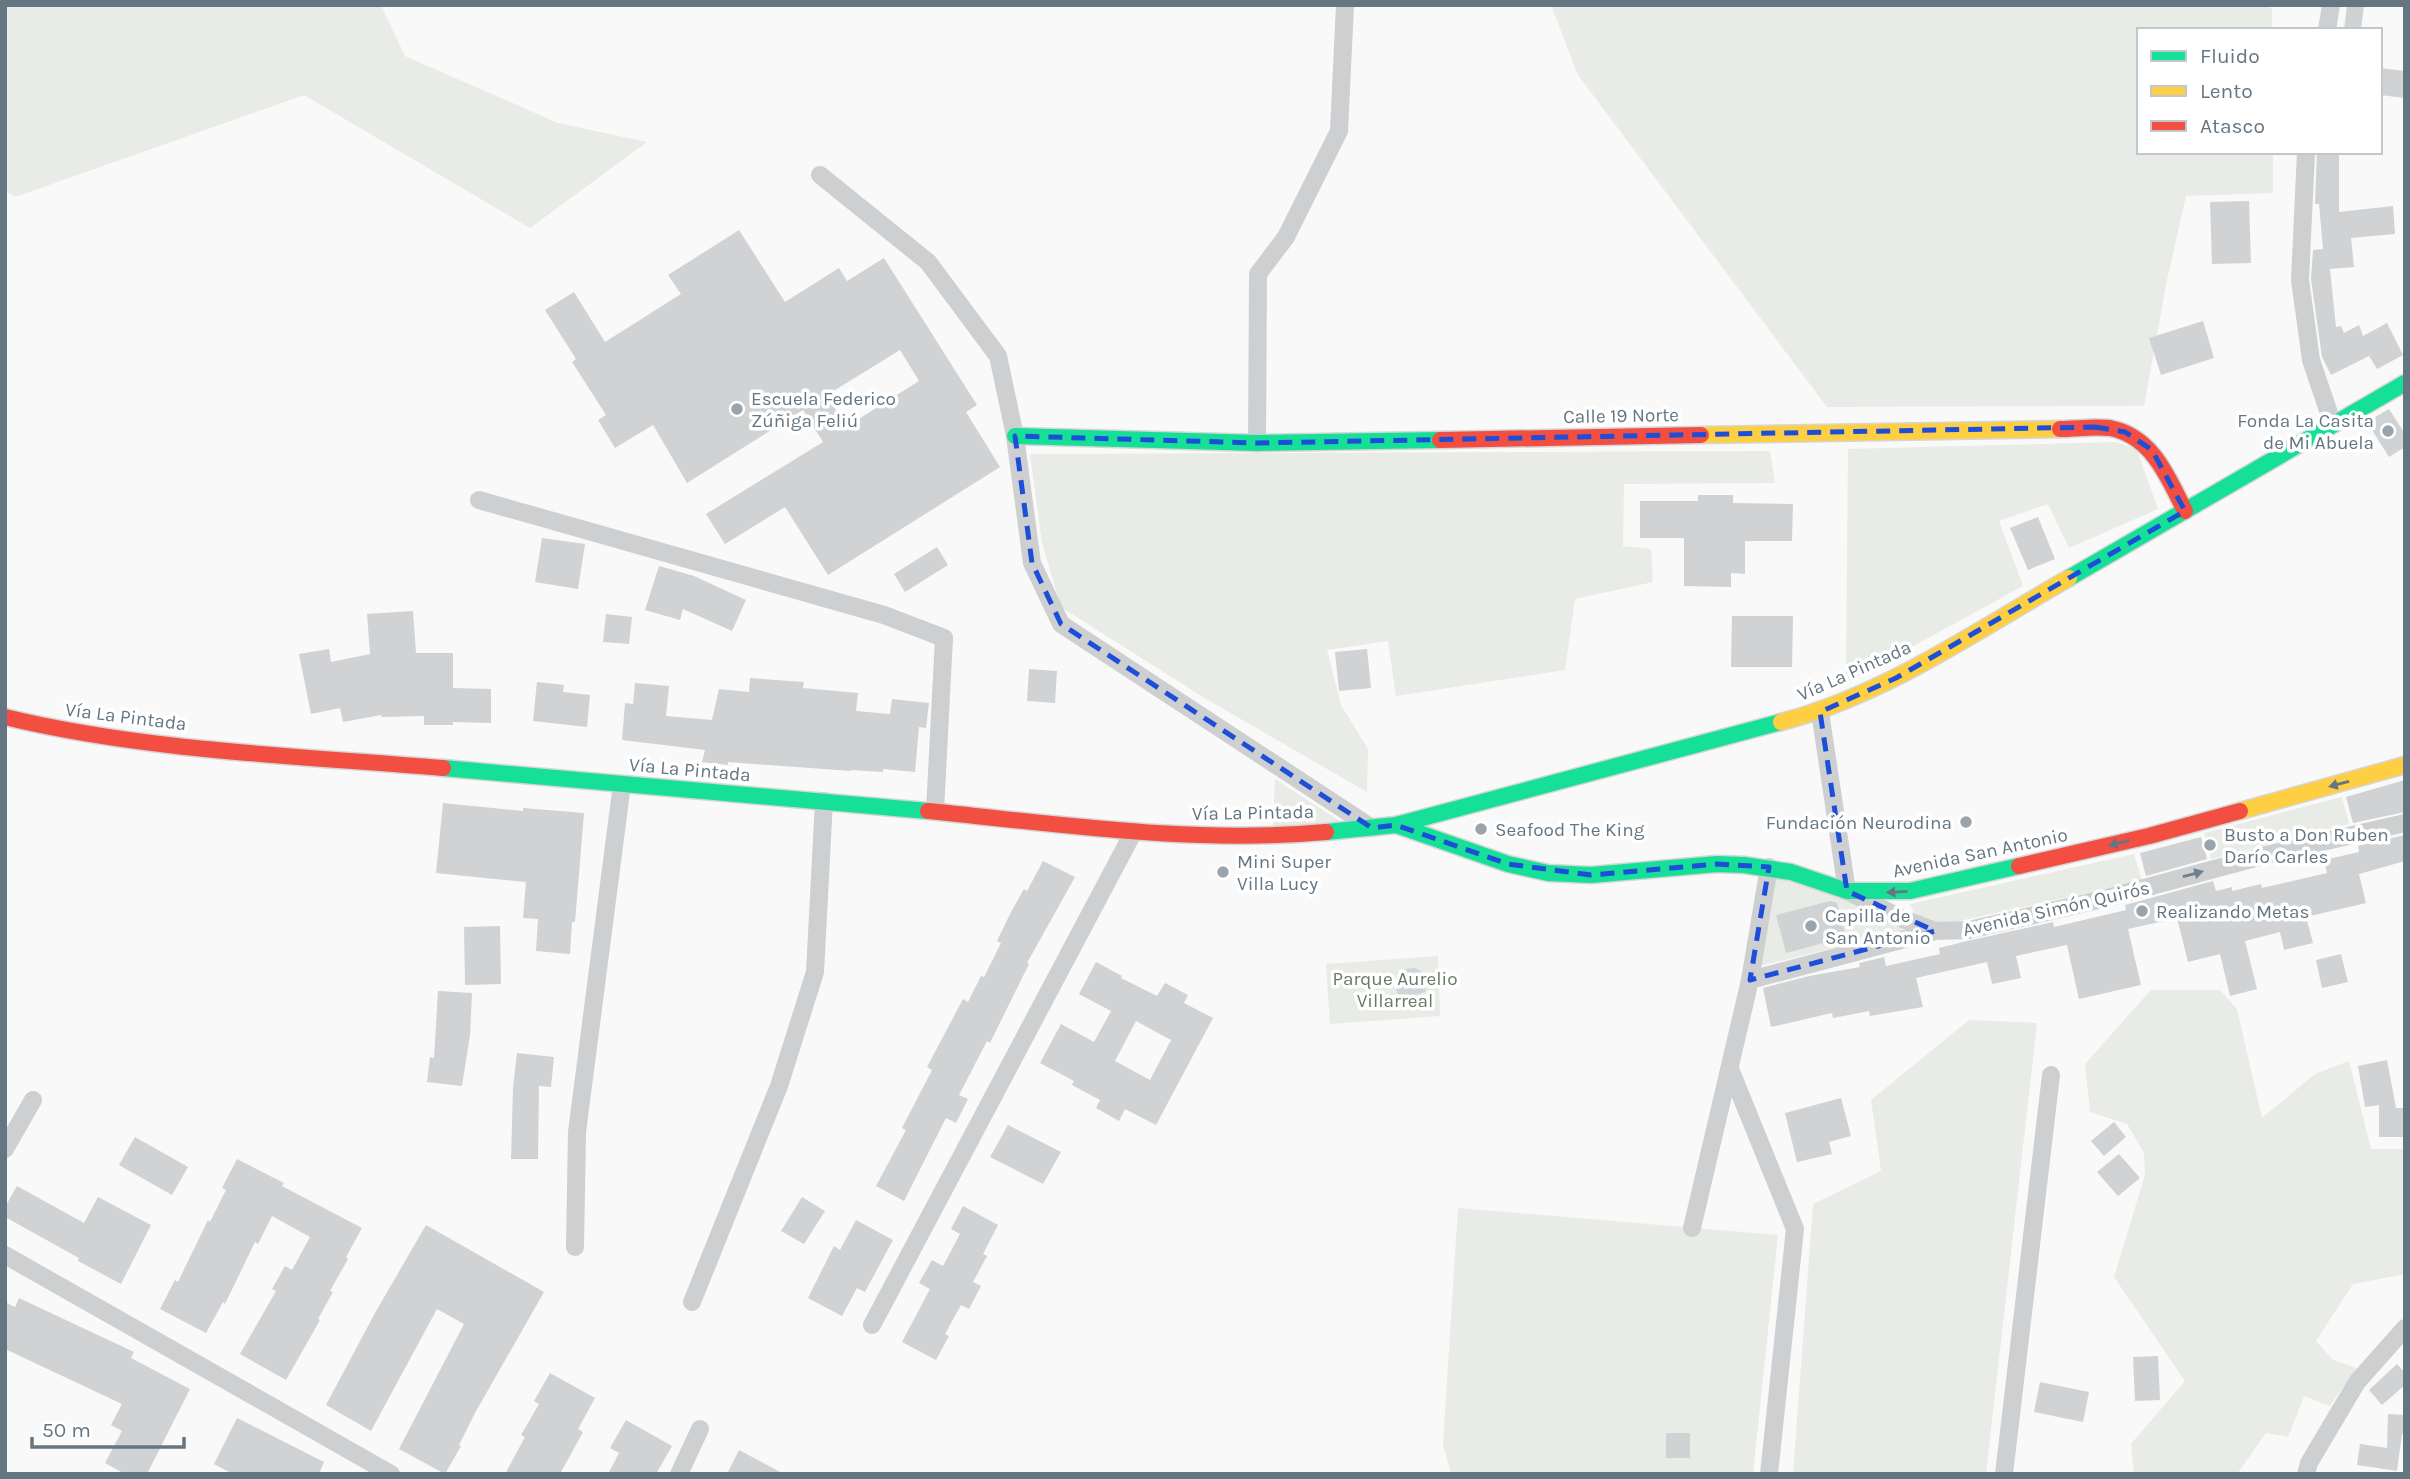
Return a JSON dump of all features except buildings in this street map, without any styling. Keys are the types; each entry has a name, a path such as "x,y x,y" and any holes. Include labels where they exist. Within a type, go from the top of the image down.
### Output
{"main road":[{"name":"Vía La Pintada","path":"5,717 59,730 216,749 824,801 1134,831 1227,836 1302,834 1396,825 1820,712 1896,678 2405,383"},
{"name":"Calle 19 Norte","path":"1015,436 1257,443 2109,428 2125,432 2152,450 2185,511"},
{"name":"Avenida San Antonio","path":"1396,825 1508,864 1548,873 1591,875 1717,864 1769,867 1810,877 1847,891 1894,893 2149,836 2405,765"}],"street":[{"path":"1257,443 1258,274 1286,237 1339,131 1345,5"},
{"path":"2327,28 2331,5"},
{"path":"2306,154 2300,280 2311,359 2333,425"},
{"path":"820,175 928,262 998,356 1015,436 1032,563 1061,624 1373,828"},
{"path":"479,500 884,615 944,638 935,811"},
{"path":"1820,712 1847,891"},
{"path":"575,1247 577,1132 622,784"},
{"path":"692,1302 779,1086 815,972 824,801"},
{"name":"Avenida Simón Quirós","path":"1847,891 1903,919 1935,931 1969,930 2405,823"},
{"path":"872,1325 1134,831"},
{"path":"1692,1228 1750,980 1769,867"},
{"path":"1750,980 1935,931"},
{"path":"1730,1069 1795,1229 1769,1474"},
{"path":"2004,1474 2051,1076"},
{"path":"5,1149 33,1100"},
{"path":"5,1255 391,1474"},
{"path":"2306,1474 2309,1463 2357,1382 2405,1328"},
{"path":"679,1474 700,1429"}],"highlighted area":[{"path":"2095,427 2125,432 2152,450 2185,511 1896,678 1820,712 1847,891 1935,931 1750,980 1769,867 1717,864 1591,875 1508,864 1396,825 1372,828 1061,624 1032,563 1015,436 1257,443"}],"green space":[{"path":"5,5 381,5 405,56 558,123 647,142 530,228 304,95 15,197 5,191"},
{"path":"1551,5 2254,5 2272,8 2272,28 2137,28 2137,154 2273,154 2273,193 2186,196 2167,280 2144,406 1827,407 1578,75"},
{"path":"2117,442 2137,450 2158,509 2069,548 2048,504 1999,521 2023,586 1846,683 1848,449"},
{"path":"1770,451 1775,483 1624,484 1623,546 1651,549 1653,582 1575,599 1565,670 1396,696 1388,641 1327,650 1341,705 1368,749 1367,792 1206,699 1061,607 1042,543 1030,454"},
{"path":"1275,779 1341,822 1273,826"},
{"path":"2342,797 2349,824 2211,859 2204,833"},
{"path":"2134,854 2142,881 1941,925 1917,919 1910,904"},
{"path":"1773,877 1844,895 1913,929 1755,967"},
{"name":"Parque Aurelio Villarreal","path":"1438,956 1440,1016 1330,1024 1326,964"},
{"path":"2151,990 2220,990 2237,1009 2262,1118 2315,1074 2349,1061 2371,1149 2405,1149 2405,1274 2353,1284 2316,1341 2333,1360 2356,1368 2330,1406 2304,1396 2288,1437 2266,1433 2237,1474 2134,1474 2131,1444 2185,1381 2114,1277 2145,1175 2144,1153 2127,1124 2090,1112 2085,1064"},
{"path":"1969,1020 2037,1023 1986,1474 1793,1474 1813,1204 1881,1171 1871,1100"},
{"path":"1458,1208 1778,1235 1753,1474 1451,1474 1443,1444"}],"shaded area":[{"path":"1415,968 1425,977 1425,992 1407,997 1398,995 1395,984 1398,972"}],"traffic: fast":[{"path":"2069,578 2405,383"},
{"path":"1015,436 1257,443 1440,440"},
{"path":"1326,832 1396,825 1781,722"},
{"path":"443,768 928,811"},
{"path":"1396,825 1508,864 1548,873 1591,875 1717,864 1744,865 1791,872 1847,891 1910,891 2019,866"}],"traffic: slow":[{"path":"1701,435 2060,429"},
{"path":"1781,722 1857,696 1893,679 2069,578"},
{"path":"2240,811 2405,765"}],"traffic: jam":[{"path":"2060,429 2091,427 2125,432 2148,449 2157,460 2185,511"},
{"path":"1440,440 1701,435"},
{"path":"5,717 112,738 167,745 443,768"},
{"path":"928,811 1076,827 1176,834 1226,836 1326,832"},
{"path":"2019,866 2149,836 2240,811"}],"place":[{"name":"Escuela Federico Zúñiga Feliú","path":"737,409"},
{"name":"Fonda La Casita de Mi Abuela","path":"2388,431"},
{"name":"Fundación Neurodina","path":"1966,822"},
{"name":"Seafood The King","path":"1481,829"},
{"name":"Busto a Don Ruben Darío Carles","path":"2210,845"},
{"name":"Mini Super Villa Lucy","path":"1223,872"},
{"name":"Realizando Metas","path":"2142,911"},
{"name":"Capilla de San Antonio","path":"1811,926"}]}
